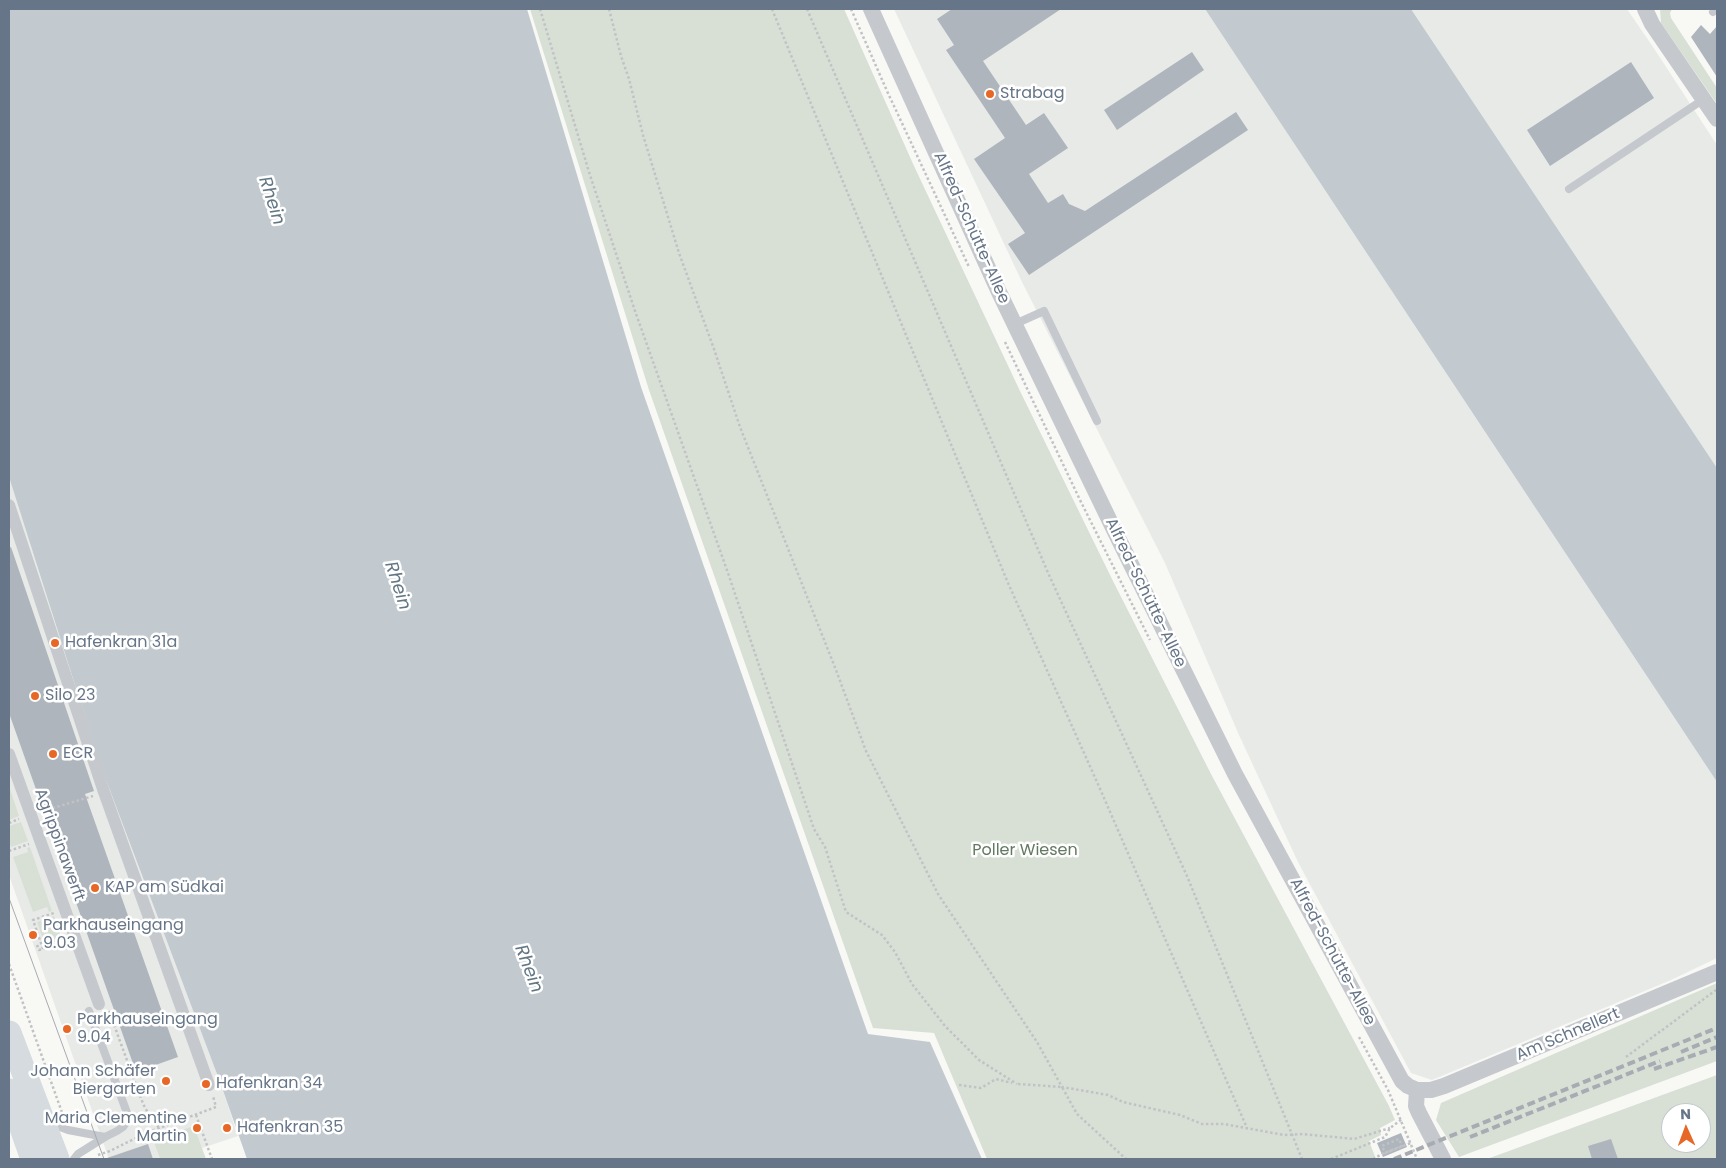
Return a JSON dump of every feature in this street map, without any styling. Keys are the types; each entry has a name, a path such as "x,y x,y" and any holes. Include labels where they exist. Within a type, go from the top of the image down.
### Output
{"main road":[{"path":"9,1033 56,1159"},
{"path":"9,1091 33,1159"}],"street":[{"name":"Alfred-Schütte-Allee","path":"871,9 1015,324 1114,531 1235,774 1402,1081 1418,1090"},
{"path":"1645,9 1652,24 1717,119"},
{"path":"9,505 104,792 209,1085"},
{"name":"Agrippinawerft","path":"9,754 76,937 94,1008"},
{"name":"Am Schnellert","path":"1418,1090 1431,1090 1444,1086 1713,974"},
{"path":"1418,1090 1416,1106 1418,1113 1443,1159"}],"lane":[{"path":"1569,189 1704,99"},
{"path":"1015,324 1044,311 1097,421"},
{"path":"74,1159 78,1154 123,1127 128,1118 94,1008"},
{"path":"41,1120 68,1130 105,1137"}],"path":[{"path":"540,9 589,172 635,311 728,573 814,829 825,847 846,912 882,935 895,952 912,984 945,1026 979,1060 1017,1084"},
{"path":"609,9 629,79 642,135 679,253 740,427 866,751 938,894 1037,1042 1078,1114 1126,1159"},
{"path":"772,9 1008,583 1105,800 1247,1128"},
{"path":"807,9 1049,575 1187,876 1302,1159"},
{"path":"31,816 98,794"},
{"path":"9,851 39,840"},
{"path":"43,948 33,920 65,909"},
{"path":"37,945 39,950 76,937"},
{"path":"9,964 68,1130"},
{"path":"1626,1057 1716,990 1713,974"},
{"path":"94,1008 106,1002 142,1101 159,1128 164,1140"},
{"path":"959,1085 981,1088 996,1079 1017,1084 1062,1087 1108,1095 1123,1102 1180,1115 1202,1124 1224,1124 1284,1135 1354,1139 1390,1128 1401,1119 1417,1159"},
{"path":"110,1151 159,1128 216,1107 209,1085"},
{"path":"196,1115 212,1159"},
{"path":"1331,1159 1385,1138 1390,1128"},
{"path":"1373,1159 1382,1154 1402,1146 1399,1139 1382,1146 1385,1153 1411,1143"}],"shaded area":[{"path":"894,9 1205,9 1717,782 1717,958 1671,980 1432,1080 1411,1073 1298,862 1239,735 1165,563 1022,282"},
{"path":"1411,9 1627,9 1655,50 1717,145 1717,468"},
{"path":"9,477 100,764 220,1082 238,1136 202,1148 194,1127 153,1140 160,1159 109,1159 9,875"}],"green space":[{"name":"Poller Wiesen","path":"530,9 844,9 914,166 1020,391 1113,581 1211,774 1389,1106 1395,1120 1380,1128 1381,1135 1369,1141 1376,1159 987,1159 934,1033 873,1028 649,390"},
{"path":"1660,9 1672,9 1670,13 1671,18 1717,88 1717,104 1661,23"},
{"path":"9,786 19,816 9,820"},
{"path":"21,822 28,841 11,847 9,826"},
{"path":"30,847 52,911 49,912 47,907 33,912 13,857 28,852 27,848"},
{"path":"54,916 62,940 45,945 37,922"},
{"path":"1717,983 1717,1061 1459,1157 1436,1120 1441,1103"},
{"path":"1717,1075 1717,1159 1487,1159"},
{"path":"194,1126 206,1159 160,1159 153,1140"}],"water":[{"name":"Rhein","path":"9,9 527,9 641,387 868,1034 930,1042 982,1159 247,1159 220,1082 100,764 9,477"},
{"path":"1205,9 1411,9 1717,468 1717,782"}],"building":[{"path":"952,9 1061,9 983,61 1026,125 1044,113 1068,148 1029,174 1048,203 1063,194 1069,204 1085,211 1236,112 1248,130 1029,275 1008,244 1025,233 974,159 1005,138 946,50 954,45 937,19"},
{"path":"1701,25 1710,34 1717,26 1717,77 1691,37"},
{"path":"1192,52 1204,70 1117,130 1104,110"},
{"path":"1631,62 1654,98 1550,166 1527,130"},
{"path":"11,547 94,791 85,794 178,1057 136,1072 9,713 9,548"},
{"path":"1401,1133 1407,1147 1383,1157 1377,1143"},
{"path":"1611,1139 1618,1159 1592,1159 1588,1146"},
{"path":"148,1144 153,1159 107,1158"}],"tram line":[{"path":"9,898 104,1159"}],"railway":[{"path":"1394,1159 1717,1028"},
{"path":"1681,1052 1717,1037"},
{"path":"1654,1069 1717,1047"},
{"path":"1470,1137 1660,1061"}],"place":[{"name":"Strabag","path":"990,94"},
{"name":"Hafenkran 31a","path":"55,643"},
{"name":"Silo 23","path":"35,696"},
{"name":"ECR","path":"53,754"},
{"name":"KAP am Südkai","path":"95,888"},
{"name":"Parkhauseingang 9.03","path":"33,935"},
{"name":"Parkhauseingang 9.04","path":"67,1029"},
{"name":"Johann Schäfer Biergarten","path":"166,1081"},
{"name":"Hafenkran 34","path":"206,1084"},
{"name":"Maria Clementine Martin","path":"197,1128"},
{"name":"Hafenkran 35","path":"227,1128"}]}
